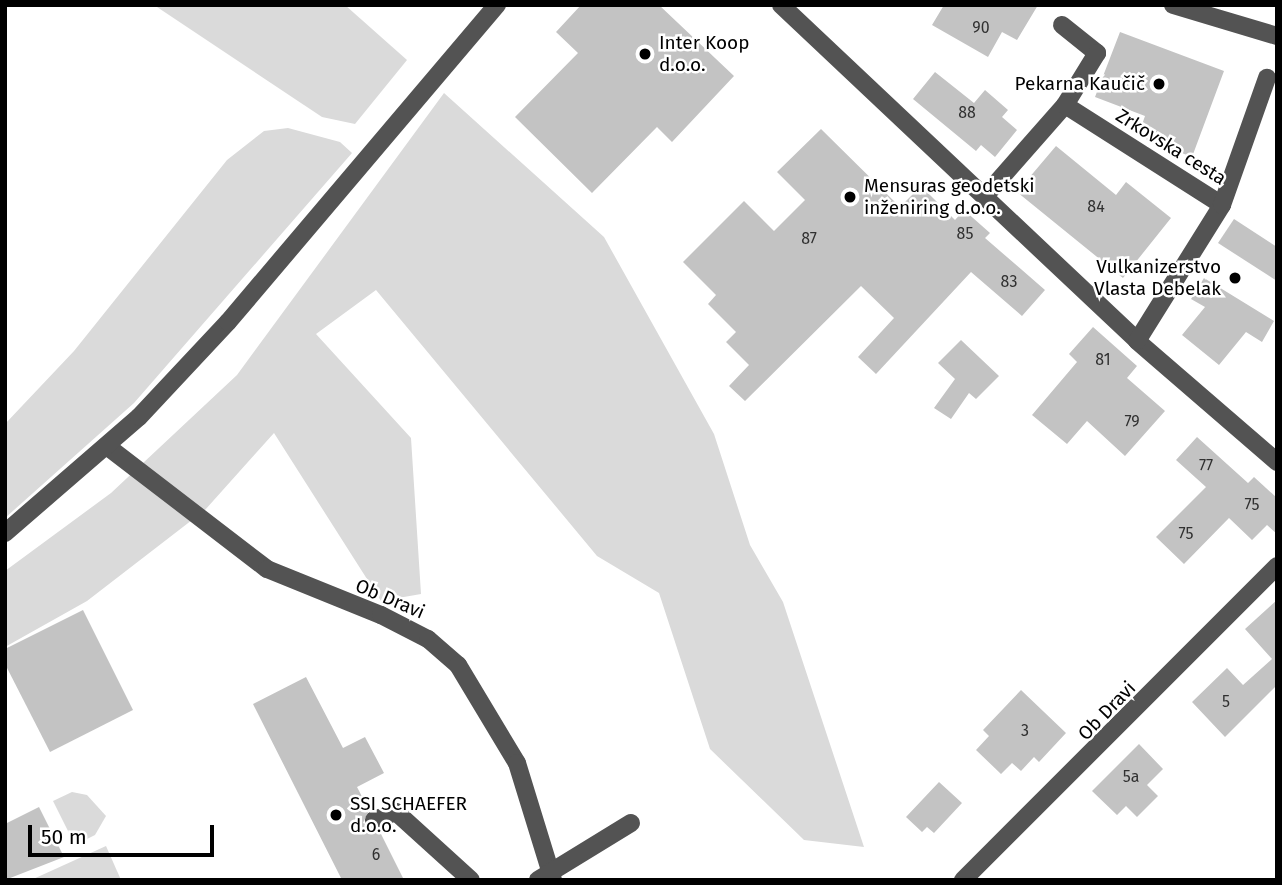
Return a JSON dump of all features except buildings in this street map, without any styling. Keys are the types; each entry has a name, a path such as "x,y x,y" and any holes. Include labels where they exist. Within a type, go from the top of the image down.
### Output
{"street":[{"path":"5,533 108,447 328,207 497,5"},
{"path":"780,5 1137,341 1277,462"},
{"path":"1173,5 1277,36"},
{"path":"985,196 1065,105 1097,53 1062,25"},
{"path":"1222,205 1267,78"},
{"name":"Zrkovska cesta","path":"1065,105 1222,205 1137,341"},
{"name":"Ob Dravi","path":"108,447 267,569 416,633 458,666 517,762 547,878"},
{"name":"Ob Dravi","path":"963,880 1277,566"},
{"path":"374,820 396,812 471,880"},
{"path":"547,878 631,823"}],"shaded area":[{"path":"154,5 345,5 407,60 355,124 322,117"},
{"path":"444,93 604,237 714,434 750,545 783,602 864,847 804,840 710,749 659,593 597,556 376,290 316,334 411,438 421,594 381,601 274,433 205,510 87,601 5,647 5,571 111,493 237,375"},
{"path":"288,128 340,142 352,153 134,403 5,518 5,424 74,351 227,160 264,131"},
{"path":"72,792 87,795 106,816 95,835 75,845 53,801"},
{"path":"106,846 121,880 31,880"}],"place":[{"name":"Inter Koop d.o.o.","path":"645,54"},
{"name":"Pekarna Kaučič","path":"1159,84"},
{"name":"Mensuras geodetski inženiring d.o.o.","path":"850,197"},
{"name":"Vulkanizerstvo Vlasta Debelak","path":"1235,278"},
{"name":"SSI SCHAEFER d.o.o.","path":"336,815"}]}
